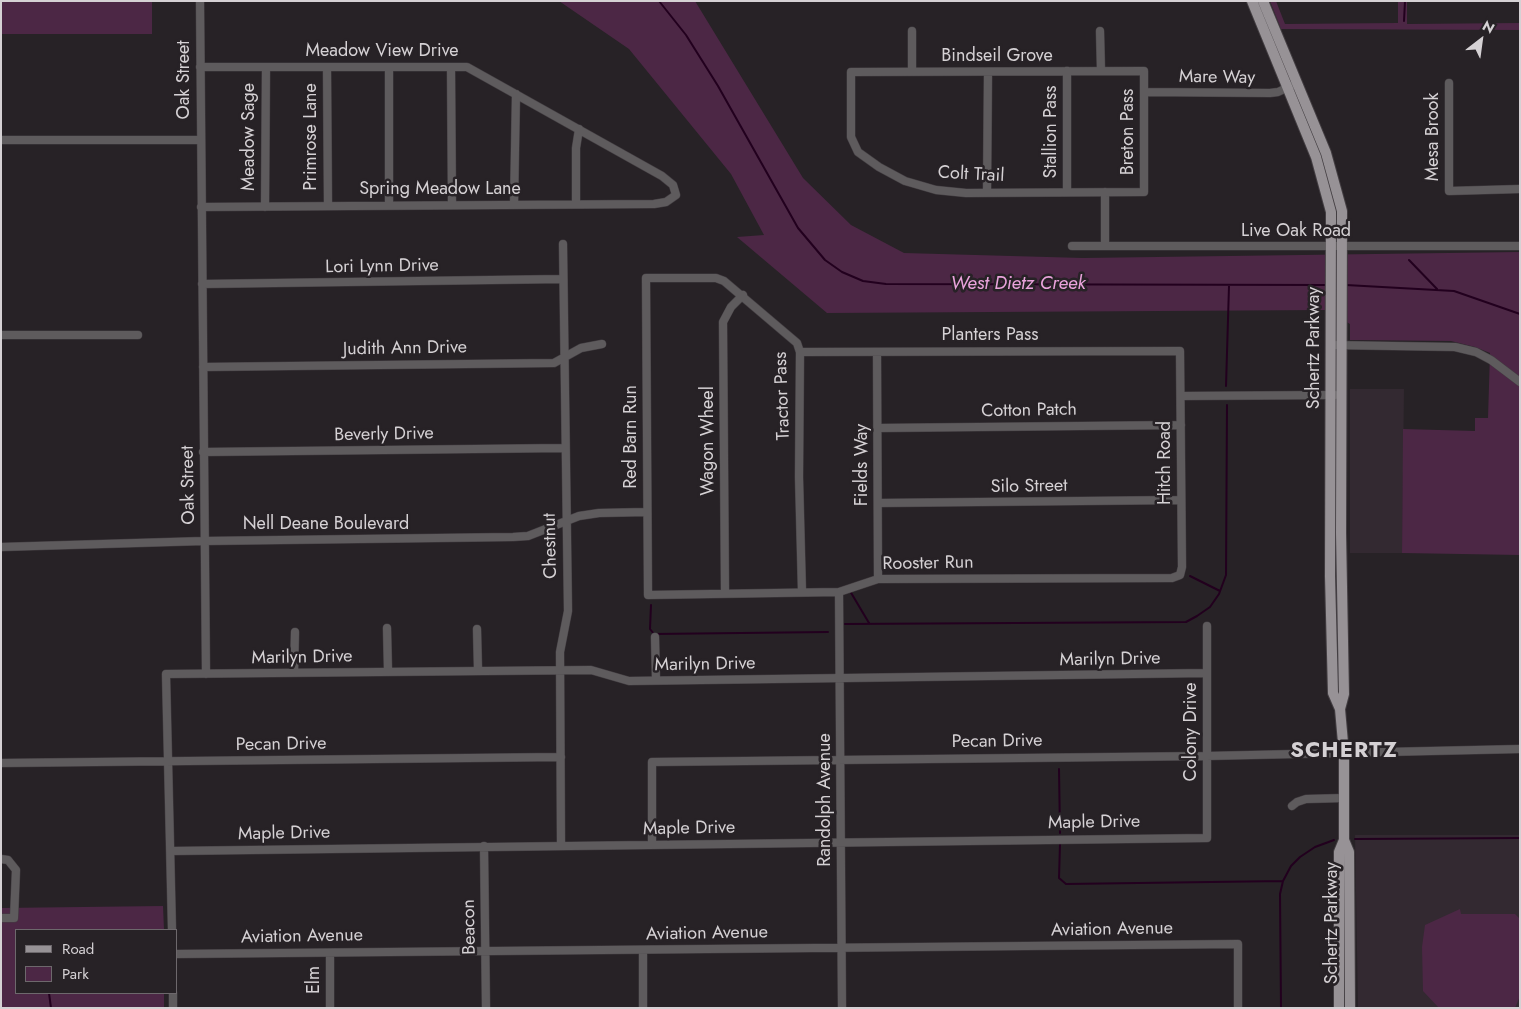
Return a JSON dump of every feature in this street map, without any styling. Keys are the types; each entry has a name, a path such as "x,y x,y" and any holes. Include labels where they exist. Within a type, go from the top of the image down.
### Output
{"main road":[{"name":"Schertz Parkway","path":"1252,1 1326,153 1337,185 1342,211 1343,247 1337,323 1331,345 1330,395 1336,432"},
{"name":"Schertz Parkway","path":"1263,1 1326,188 1331,212 1337,323 1342,345 1342,395 1336,432 1336,533 1341,576 1344,694 1340,709"},
{"name":"Schertz Parkway","path":"1336,533 1330,576 1332,673 1333,693 1340,709 1344,754 1344,899 1339,1008"},
{"path":"1330,576 1341,576"},
{"path":"1332,641 1343,642"},
{"path":"1332,673 1343,674"},
{"name":"Schertz Parkway","path":"1344,899 1350,1008"}],"street":[{"name":"Oak Street","path":"200,1 206,674"},
{"path":"912,30 912,72"},
{"path":"1100,31 1100,71"},
{"name":"Meadow View Drive","path":"200,67 467,67 662,176 673,185 676,195"},
{"name":"Meadow Sage","path":"265,207 266,67"},
{"path":"451,67 452,205"},
{"name":"Primrose Lane","path":"327,68 328,206"},
{"path":"389,68 389,205"},
{"name":"Stallion Pass","path":"1067,71 1067,192"},
{"name":"Bindseil Grove","path":"851,72 1144,71"},
{"name":"Breton Pass","path":"1144,71 1144,192"},
{"name":"Colt Trail","path":"851,72 851,137 862,156 890,174 920,186 951,192 1144,192"},
{"path":"987,193 988,72"},
{"name":"Mesa Brook","path":"1449,83 1449,191 1520,189"},
{"name":"Mare Way","path":"1144,92 1270,93 1292,85"},
{"path":"514,205 516,94"},
{"path":"576,204 576,148 579,129"},
{"path":"1,140 201,140"},
{"path":"1105,192 1105,246"},
{"name":"Spring Meadow Lane","path":"202,207 654,204 666,202 676,195"},
{"name":"Chestnut","path":"561,846 560,645 568,610 564,448 563,244"},
{"name":"Live Oak Road","path":"1072,246 1520,246"},
{"name":"Tractor Pass","path":"646,278 716,278 732,285 790,335 800,352 799,477 802,592"},
{"name":"Red Barn Run","path":"646,278 648,595"},
{"name":"Lori Lynn Drive","path":"202,284 563,279"},
{"name":"Wagon Wheel","path":"725,593 723,322 731,307 743,294"},
{"path":"1,335 138,336"},
{"name":"Judith Ann Drive","path":"203,367 554,363 581,348 602,344"},
{"path":"1331,345 1455,346 1476,352 1491,360 1520,382"},
{"name":"Planters Pass","path":"800,352 1180,351"},
{"name":"Hitch Road","path":"1180,351 1182,567 1180,575"},
{"name":"Fields Way","path":"877,352 878,579"},
{"path":"1181,396 1342,395"},
{"name":"Cotton Patch","path":"878,428 1181,425"},
{"name":"Beverly Drive","path":"204,452 564,448"},
{"name":"Silo Street","path":"878,503 1181,500"},
{"name":"Nell Deane Boulevard","path":"1,547 204,541 513,537 534,534 566,522 599,513 648,512"},
{"name":"Rooster Run","path":"648,595 839,592 878,579 1172,578 1180,575"},
{"name":"Randolph Avenue","path":"839,592 842,1008"},
{"name":"Colony Drive","path":"1207,626 1207,838"},
{"path":"387,628 388,671"},
{"path":"477,629 478,670"},
{"path":"294,673 295,632"},
{"path":"655,637 656,680"},
{"name":"Marilyn Drive","path":"206,674 590,670 629,681 1206,673"},
{"path":"172,929 166,674 206,674"},
{"name":"Pecan Drive","path":"652,845 652,762 1344,754 1520,749"},
{"name":"Pecan Drive","path":"1,763 561,757"},
{"path":"1292,806 1306,799 1344,798"},
{"name":"Maple Drive","path":"171,851 1207,838"},
{"name":"Beacon","path":"484,846 486,1008"},
{"path":"1,860 8,860 16,870 14,918 1,918"},
{"name":"Aviation Avenue","path":"178,954 1238,944 1238,1008"},
{"path":"643,950 643,1008"},
{"name":"Elm","path":"330,953 330,1008"},
{"path":"173,994 173,1008"}],"shaded area":[{"path":"1350,389 1404,389 1402,553 1350,553"},
{"path":"1355,835 1520,835 1520,1008 1358,1008"}],"green space":[{"path":"1,1 152,1 152,34 1,34"},
{"path":"559,1 695,1 803,178 851,225 904,253 1083,258 1520,252 1520,555 1402,553 1403,429 1475,431 1475,418 1488,418 1490,353 1451,341 1350,340 1350,324 1326,310 827,313 737,237 764,235 731,174 629,49"},
{"path":"1270,1 1276,1 1285,24 1398,23 1398,1 1407,1 1407,24 1520,23 1520,30 1281,29"},
{"path":"163,906 164,929 15,929 15,994 164,994 164,1008 1,1008 1,908"},
{"path":"1460,909 1461,914 1515,914 1520,919 1520,996 1515,1008 1439,1008 1423,991 1422,947 1425,925"}],"waterway":[{"name":"West Dietz Creek","path":"659,1 686,35 718,86 798,228 825,260 842,272 863,281 886,284 1327,285"},
{"path":"1404,21 1405,1"},
{"path":"1409,260 1437,289"},
{"name":"West Dietz Creek","path":"1346,285 1454,291 1520,314"},
{"path":"1226,386 1229,286"},
{"path":"845,624 1186,622 1197,616 1210,607 1219,594 1226,575 1227,405"},
{"path":"1190,576 1220,591"},
{"path":"850,591 869,623"},
{"path":"651,605 650,629 654,634 828,632"},
{"path":"1059,769 1060,833"},
{"path":"1355,839 1520,838"},
{"path":"1281,1008 1280,894 1283,881 1291,866 1300,857 1315,847 1334,840"},
{"path":"1060,844 1059,878 1066,884 1283,881"},
{"path":"49,994 51,1008"}],"district":[{"name":"SCHERTZ","path":"1344,752"}]}
